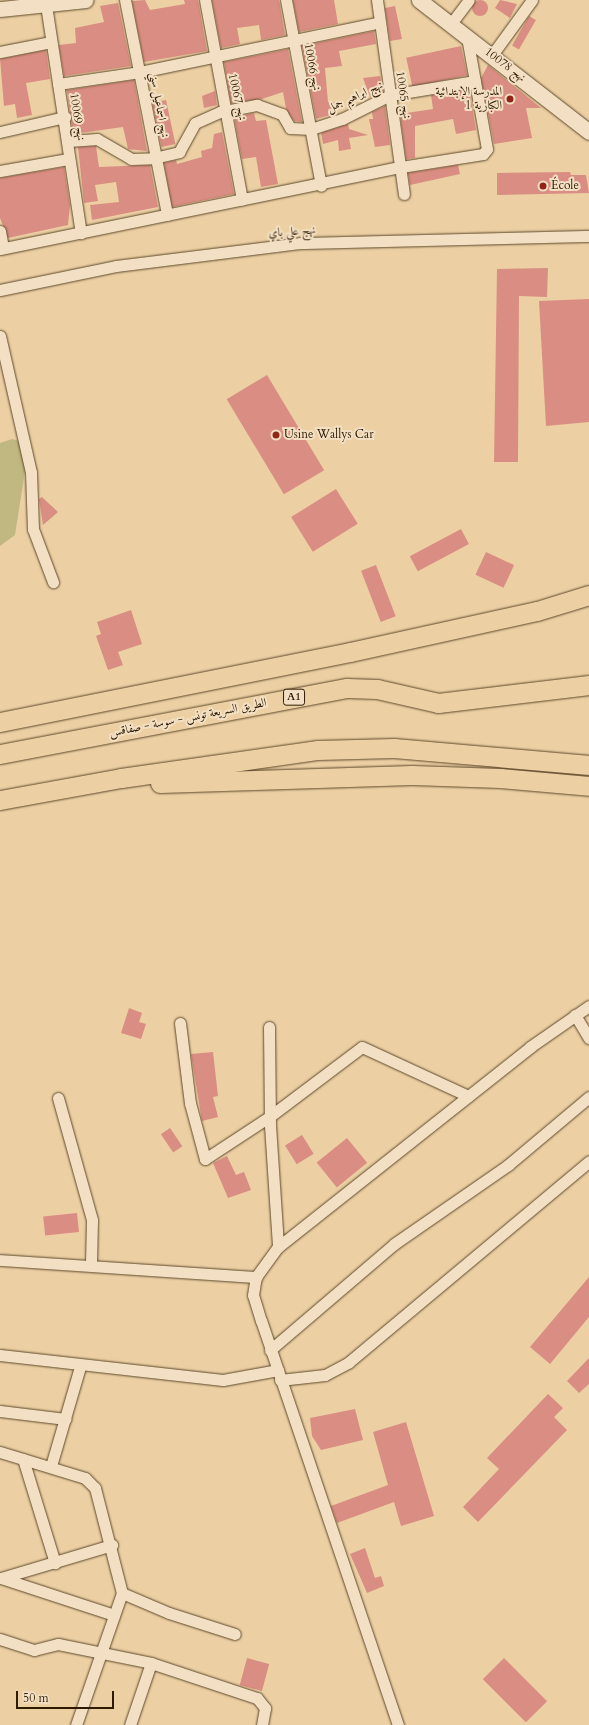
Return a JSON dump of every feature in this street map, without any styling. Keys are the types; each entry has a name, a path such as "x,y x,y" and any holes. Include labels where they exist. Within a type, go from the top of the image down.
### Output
{"highway":[{"path":"0,722 350,652 537,611 589,595"},
{"name":"الطريق السريعة تونس - سوسة - صفاقس","path":"0,754 346,688 377,689 438,703 589,686"},
{"path":"0,800 121,778 349,748 589,765"},
{"path":"121,778 158,783 412,775 589,786"}],"street":[{"path":"0,9 85,0"},
{"name":"نهج اسماعيل سني","path":"126,0 140,72 154,158 167,215"},
{"name":"نهج 10067","path":"205,0 214,55 228,110 242,200"},
{"name":"نهج 10066","path":"286,0 321,186"},
{"name":"نهج 10065","path":"377,0 378,23 404,194"},
{"name":"نهج 10078","path":"419,0 450,25 492,55 589,132"},
{"path":"450,25 469,0"},
{"path":"492,55 532,0"},
{"name":"نهج 10069","path":"46,5 58,84 69,141 68,158 81,233"},
{"path":"58,84 140,72 214,55 378,23"},
{"path":"0,232 2,248 242,200 321,186 401,167 486,152 467,37"},
{"path":"0,52 51,42"},
{"name":"نهج ابراهيم جمل","path":"69,141 97,139 131,160 154,158 179,152 198,121 228,110 257,105 282,114 290,128 311,129 342,119 390,95 475,81"},
{"path":"0,132 65,118"},
{"path":"0,171 68,158"},
{"name":"نهج علي باي","path":"0,290 116,266 300,244 589,236"},
{"path":"0,336 31,472 33,529 53,582"},
{"path":"398,1725 270,1350 254,1295 256,1277 278,1247 468,1096 589,1006"},
{"path":"575,1015 589,1038"},
{"path":"180,1023 190,1103 205,1159 269,1117 362,1047 468,1096"},
{"path":"269,1027 269,1117 278,1247"},
{"path":"270,1350 394,1244 508,1165 589,1097"},
{"path":"58,1098 92,1220 91,1264"},
{"path":"0,1355 80,1366 227,1380 279,1375 325,1375 349,1362 589,1161"},
{"path":"0,1260 91,1264 217,1277 256,1277"},
{"path":"50,1466 66,1419 80,1366"},
{"path":"0,1411 66,1419"},
{"path":"0,1452 50,1466 85,1478 95,1488 112,1545 122,1593 76,1725"},
{"path":"23,1458 55,1564"},
{"path":"0,1578 55,1564 112,1545"},
{"path":"0,1578 114,1616"},
{"path":"122,1593 168,1613 235,1634"},
{"path":"0,1639 34,1650 50,1643 101,1655 118,1654 151,1663 257,1698 265,1708 262,1725"},
{"path":"130,1725 151,1663"}],"shaded area":[{"path":"12,439 20,441 27,458 15,535 0,546 0,443"}],"building":[{"path":"145,0 150,10 185,4 184,0 198,0 207,51 144,62 132,1"},
{"path":"212,0 279,0 285,35 261,40 259,25 237,28 240,44 221,48"},
{"path":"293,0 334,0 338,24 299,32"},
{"path":"477,0 483,0 488,5 486,14 483,16 477,16 472,11 472,5"},
{"path":"500,0 517,4 510,18 495,8"},
{"path":"118,3 131,66 64,76 59,45 76,43 75,28 104,22 100,6"},
{"path":"395,6 402,39 390,41 385,8"},
{"path":"529,16 536,20 519,49 512,45"},
{"path":"374,31 376,44 339,51 342,66 325,68 328,102 335,102 337,113 316,119 302,46"},
{"path":"461,46 467,75 412,87 406,58"},
{"path":"288,49 302,122 294,121 286,109 283,92 262,99 231,103 224,62"},
{"path":"46,50 50,79 26,83 32,115 17,118 15,104 4,106 0,59"},
{"path":"488,65 541,108 526,108 532,138 494,144 481,78"},
{"path":"380,76 383,91 370,97 363,78"},
{"path":"134,80 147,151 128,149 123,127 73,134 67,90"},
{"path":"469,89 476,130 456,134 453,119 415,126 415,158 406,159 400,114 433,109 431,95"},
{"path":"215,91 217,105 204,108 202,96"},
{"path":"166,100 175,144 162,147 152,103"},
{"path":"385,106 390,145 375,147 369,119 373,119 372,112"},
{"path":"254,113 256,121 266,120 278,184 261,187 256,157 242,159 234,117"},
{"path":"348,124 349,129 368,135 349,138 351,149 339,151 338,140 323,144 321,133"},
{"path":"222,132 234,194 172,207 164,163 176,160 177,164 202,157 201,151 212,148 214,134"},
{"path":"96,146 99,167 150,165 158,207 92,220 90,205 119,202 116,182 95,185 98,201 84,203 78,147"},
{"path":"458,165 460,174 410,185 408,173"},
{"path":"64,167 70,205 68,225 8,238 0,218 0,178"},
{"name":"École","path":"570,172 571,175 586,175 589,193 497,195 497,173"},
{"path":"548,268 547,297 519,296 518,462 494,462 497,269"},
{"path":"589,299 589,422 546,426 539,301"},
{"name":"Usine Wallys Car","path":"267,375 324,470 284,494 227,399"},
{"path":"336,489 358,524 313,552 291,517"},
{"path":"42,497 58,512 43,525 39,499"},
{"path":"461,529 469,544 418,571 410,556"},
{"path":"486,552 514,565 504,588 475,575"},
{"path":"376,565 396,616 381,622 361,571"},
{"path":"131,610 142,644 118,652 123,665 108,670 96,636 101,634 97,622"},
{"path":"129,1008 142,1013 139,1022 146,1024 141,1039 121,1033"},
{"path":"213,1052 218,1096 213,1097 218,1117 202,1121 191,1054"},
{"path":"170,1128 182,1146 173,1152 161,1134"},
{"path":"302,1135 314,1154 297,1164 285,1146"},
{"path":"347,1138 367,1163 337,1187 317,1163"},
{"path":"227,1156 236,1175 244,1172 251,1190 228,1198 213,1163"},
{"path":"77,1213 79,1232 45,1235 43,1217"},
{"path":"589,1277 589,1317 550,1364 530,1347"},
{"path":"589,1358 589,1384 579,1393 567,1381"},
{"path":"548,1394 563,1408 554,1417 567,1430 478,1522 463,1507 499,1469 487,1458"},
{"path":"355,1409 363,1440 321,1450 312,1436 310,1418"},
{"path":"406,1422 434,1516 401,1526 394,1502 337,1523 331,1506 388,1485 373,1432"},
{"path":"365,1548 375,1578 381,1576 384,1586 367,1593 350,1554"},
{"path":"247,1658 269,1664 262,1691 240,1685"},
{"path":"504,1658 547,1701 526,1722 483,1679"}],"place":[{"name":"المدرسة الإبتدائية الكبارية 1","path":"510,99"},
{"name":"École","path":"543,186"},
{"name":"Usine Wallys Car","path":"276,435"}]}
